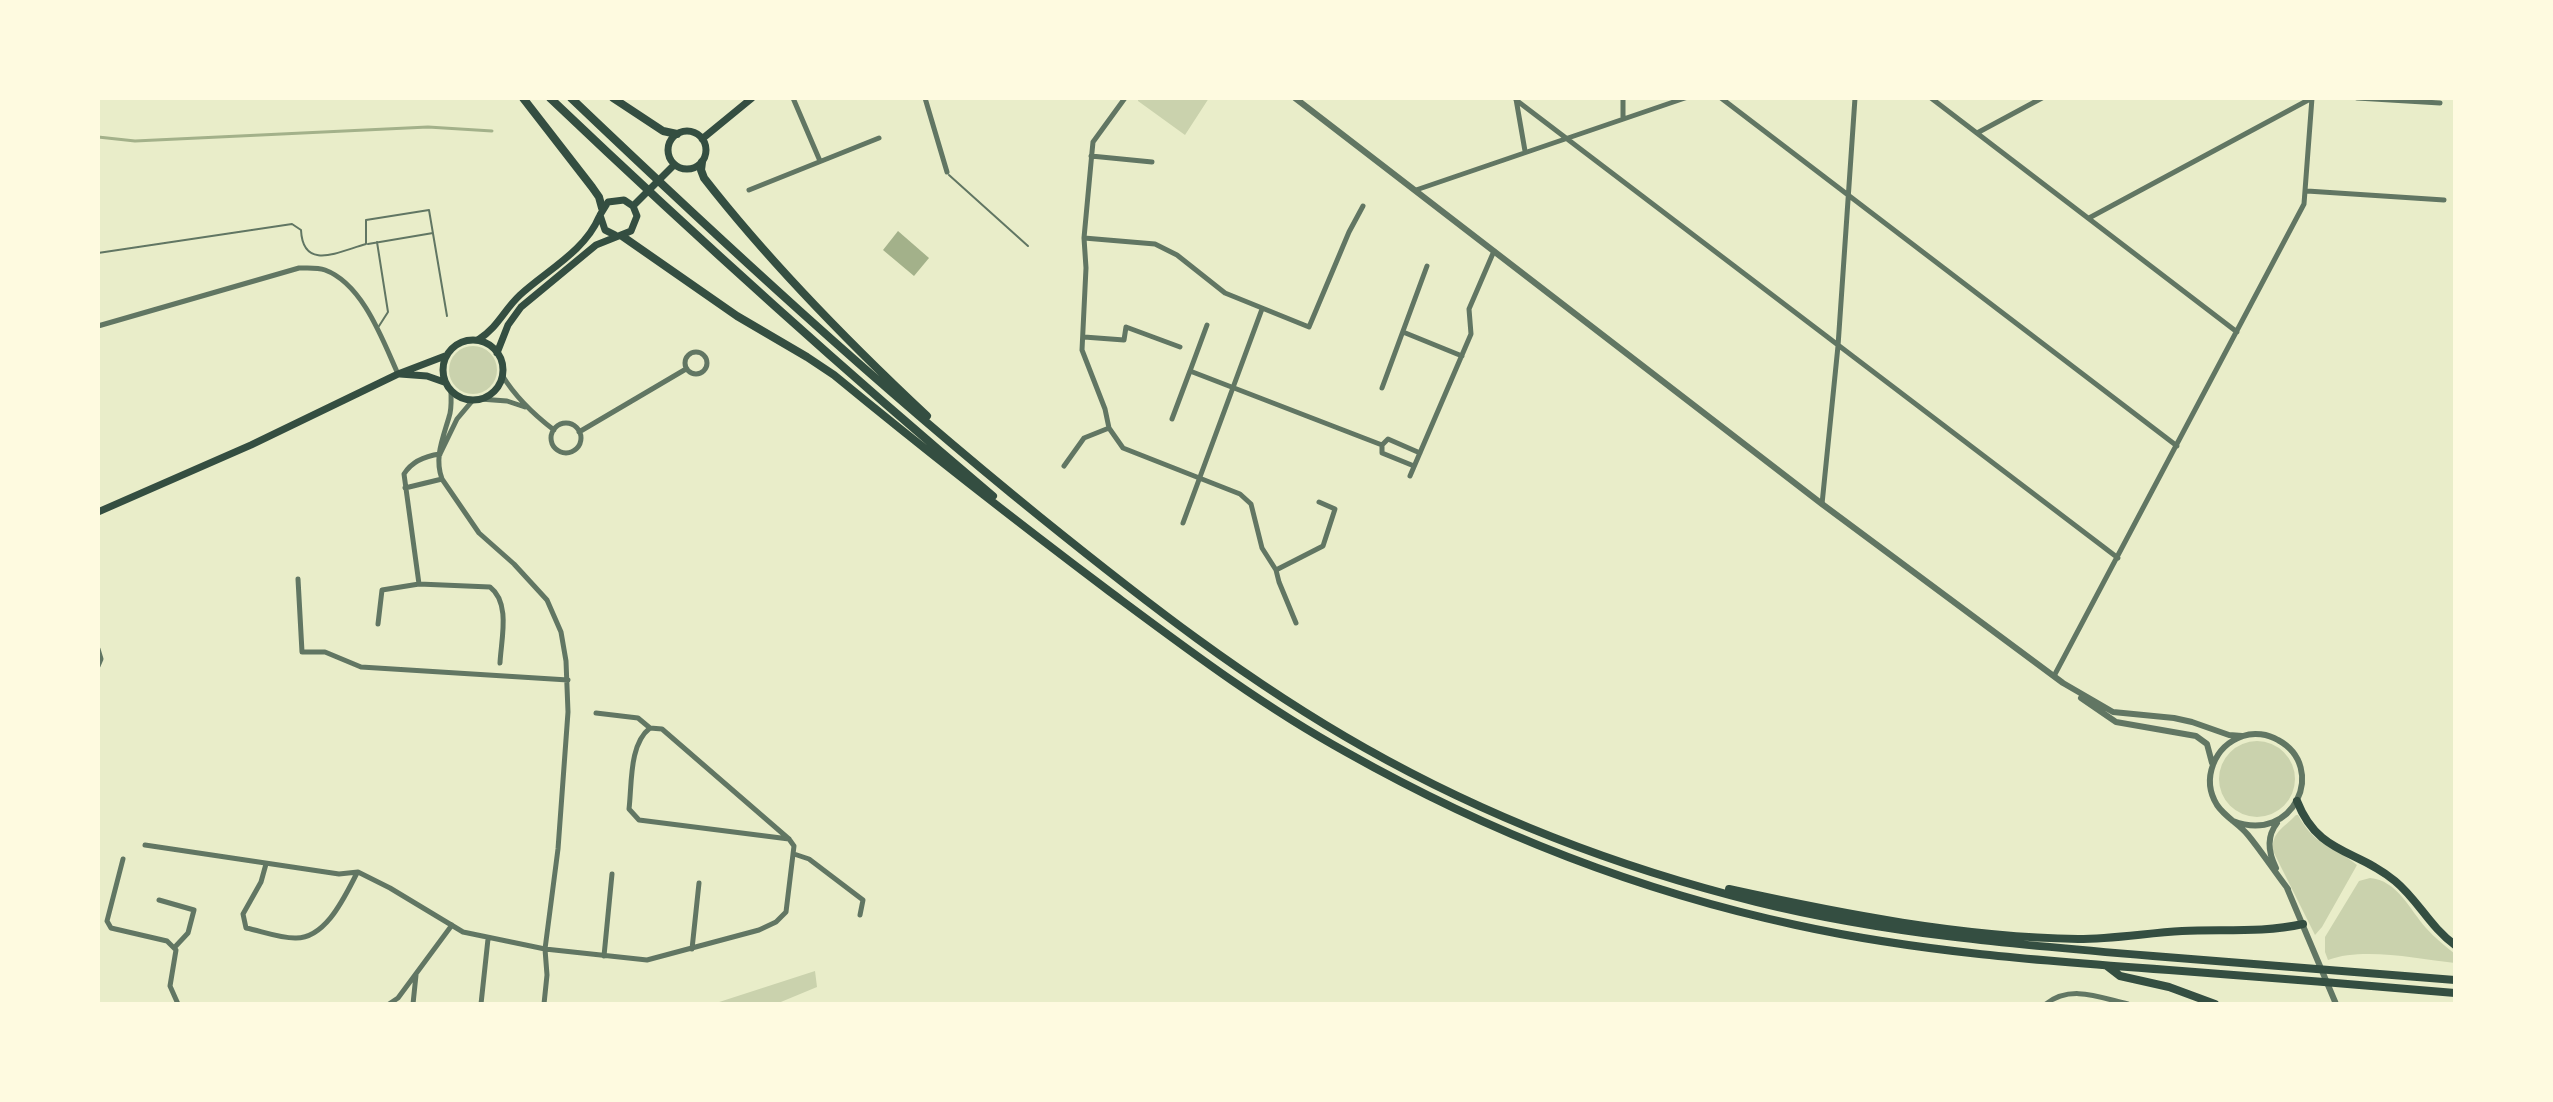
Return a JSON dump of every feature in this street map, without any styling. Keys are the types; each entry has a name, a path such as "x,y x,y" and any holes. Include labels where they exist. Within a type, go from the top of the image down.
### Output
{"highway":[{"path":"523,98 599,197 601,212"},
{"path":"550,98 667,209 903,421 1118,597"},
{"path":"571,98 678,200 888,390 1144,600 1240,671 1363,747 1496,813 1662,875 1825,917 1958,939 2455,980"},
{"path":"613,98 663,131 677,134"},
{"path":"702,162 702,173 711,186 838,331 1003,487"},
{"path":"618,236 737,316 834,375 993,503 1205,664 1342,751 1449,806 1561,854 1673,893 1795,925 1898,944 1985,955 2455,993"},
{"path":"2297,801 2309,826 2321,838 2397,883 2455,945"},
{"path":"1662,875 1803,905 1943,928 2031,936 2081,939 2165,932 2279,929 2303,924"},
{"path":"2107,965 2120,976 2169,987 2215,1004"}],"main road":[{"path":"702,139 752,98"},
{"path":"692,132 702,139 706,151 702,162 692,169 674,165 668,148 677,134 692,132"},
{"path":"633,206 674,165"},
{"path":"478,340 498,324 519,296 582,243 594,229 608,202 619,199 633,206 637,222 631,231 596,245 521,307 508,325 497,353"},
{"path":"601,212 602,226 618,236"},
{"path":"478,340 497,353 502,375 497,389 477,400 467,400 451,391 444,382 442,365 445,356 464,341 478,340"},
{"path":"98,512 251,445 398,374 445,356"},
{"path":"398,374 427,376 444,382"}],"street":[{"path":"793,98 820,161"},
{"path":"925,98 947,172"},
{"path":"1125,98 1093,142 1084,238 1086,268 1082,350 1105,409 1109,428 1123,448 1240,494 1251,504 1262,548 1276,570 1296,623"},
{"path":"1295,98 1822,504 2099,712 2116,722 2196,736 2209,749 2212,795 2218,807 2248,835 2288,889"},
{"path":"1623,98 1623,119"},
{"path":"1416,190 1685,98"},
{"path":"1721,98 2177,446"},
{"path":"1822,504 1838,346 1855,98"},
{"path":"1931,98 2237,332"},
{"path":"1977,133 2042,98"},
{"path":"2089,218 2312,98"},
{"path":"2054,676 2304,204 2312,98"},
{"path":"2357,98 2440,103"},
{"path":"1516,99 1525,151"},
{"path":"1516,99 2118,558"},
{"path":"749,190 879,138"},
{"path":"1091,156 1152,162"},
{"path":"2307,191 2444,200"},
{"path":"1084,238 1155,244 1177,255 1225,293 1309,327 1363,206"},
{"path":"1410,476 1471,334 1469,309 1494,251"},
{"path":"1382,388 1427,266"},
{"path":"98,326 299,268 324,270 340,279 358,297 378,328 398,374"},
{"path":"1183,523 1262,309"},
{"path":"1172,419 1207,325"},
{"path":"1084,337 1124,340 1126,327 1180,347"},
{"path":"1403,332 1462,356"},
{"path":"691,352 699,352 705,357 707,364 702,373 695,375 686,369 686,358 691,352"},
{"path":"579,432 686,369"},
{"path":"1190,371 1382,445"},
{"path":"502,375 526,407 554,430"},
{"path":"451,391 450,414 439,444 442,479 479,533 514,564 547,600 561,632 568,680 568,712 562,805 545,949 547,975 544,1004"},
{"path":"440,454 457,419 477,400 507,401 526,407"},
{"path":"570,424 579,432 578,448 565,453 554,446 554,430 570,424"},
{"path":"1064,466 1084,438 1109,428"},
{"path":"1414,466 1382,453 1382,445 1388,439 1420,453"},
{"path":"419,584 404,474 408,467 428,456 440,454"},
{"path":"405,488 442,479"},
{"path":"1276,570 1323,546 1335,509 1319,502"},
{"path":"298,579 302,652 325,652 361,667 568,680"},
{"path":"378,624 382,590 419,584 490,587 499,593 503,607 500,663"},
{"path":"98,649 99,665"},
{"path":"2063,683 2113,712 2174,718 2229,735 2261,734 2284,743 2295,755 2301,770 2302,786 2297,801 2271,832 2269,850 2303,924 2333,1004"},
{"path":"145,845 339,874 358,872 463,932 545,949 647,960 759,930 776,922 786,912 794,846 789,839 662,729 650,728 638,718 596,713"},
{"path":"650,728 637,747 629,809 639,820 789,839"},
{"path":"2212,766 2224,746 2242,736"},
{"path":"2233,821 2256,827 2280,820"},
{"path":"793,854 809,859 863,900 860,915"},
{"path":"123,859 107,921 111,928 167,941 176,950 170,986 178,1004"},
{"path":"266,864 261,882 243,914 246,928 297,939 317,932 342,901 358,872"},
{"path":"604,956 612,874"},
{"path":"692,949 699,883"},
{"path":"159,900 194,910 188,933 174,948"},
{"path":"389,1004 398,998 452,925"},
{"path":"481,1004 488,939"},
{"path":"413,1004 416,974"},
{"path":"2046,1004 2055,997 2084,993 2128,1004"}],"lane":[{"path":"947,172 1028,246"},
{"path":"366,244 366,220 429,210 447,316"},
{"path":"98,253 292,224 301,230 301,241 307,252 316,256 434,232"},
{"path":"377,242 388,312 378,328"}],"shaded area":[{"path":"1138,98 1209,98 1185,135"},
{"path":"898,231 929,258 914,276 883,250"},
{"path":"473,346 490,353 497,370 490,387 473,394 456,387 449,370 456,353"},
{"path":"2257,741 2271,744 2284,752 2292,765 2295,779 2292,793 2284,806 2271,814 2257,817 2243,814 2230,806 2222,793 2219,779 2222,765 2230,752 2243,744"},
{"path":"2296,815 2318,840 2357,865 2315,935 2273,851 2276,835"},
{"path":"2370,878 2388,884 2402,897 2436,939 2455,954 2455,963 2374,954 2328,960 2325,937 2359,881"},
{"path":"815,971 817,987 776,1004 713,1004"}],"waterway":[{"path":"98,137 135,141 428,127 492,131"}]}
